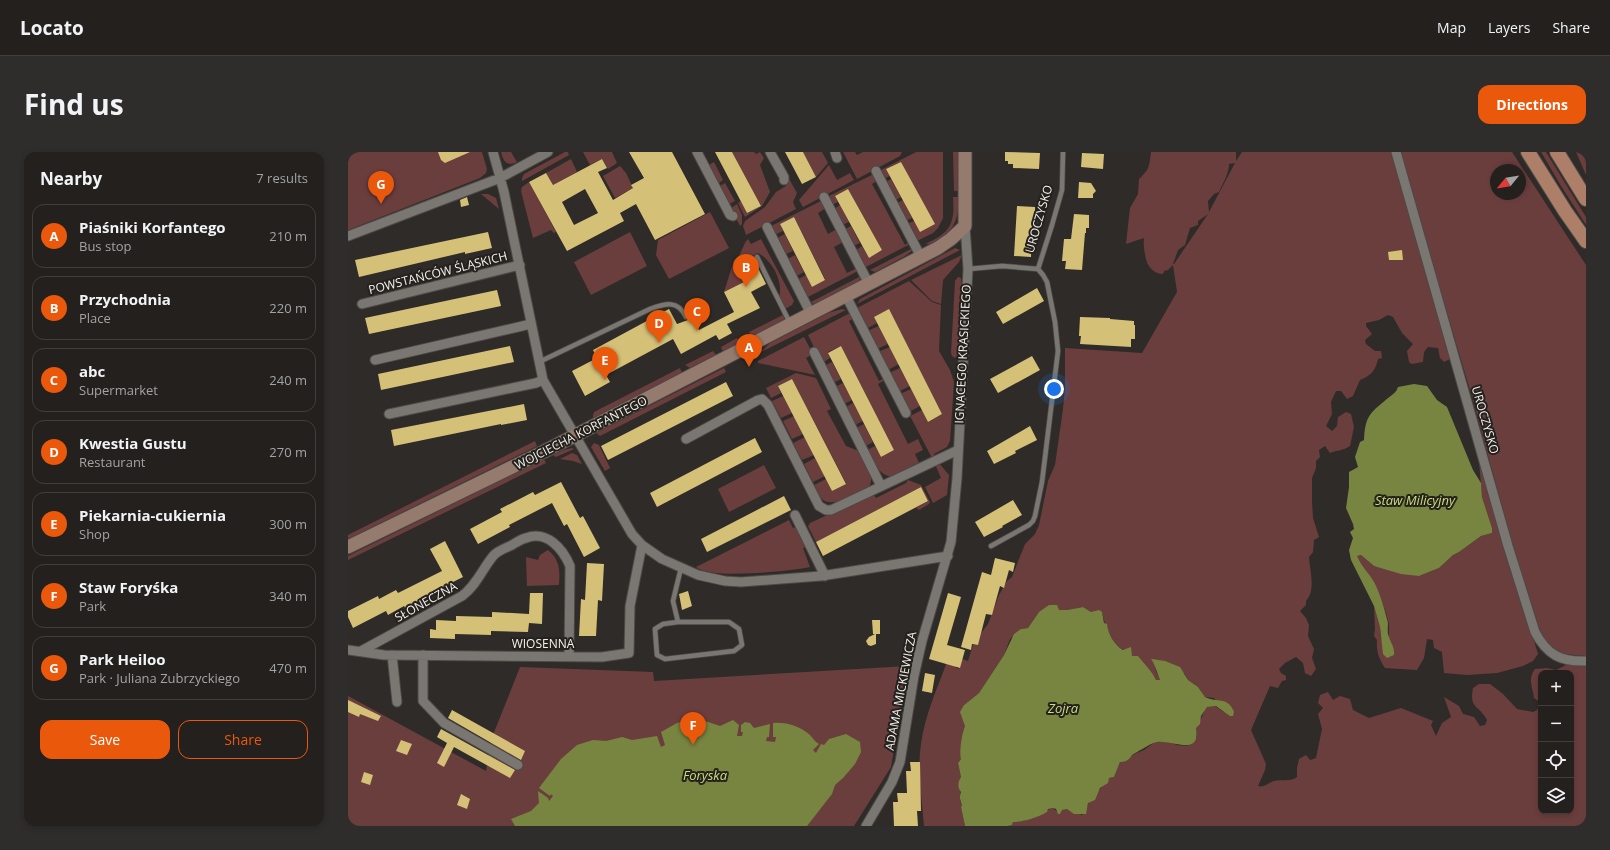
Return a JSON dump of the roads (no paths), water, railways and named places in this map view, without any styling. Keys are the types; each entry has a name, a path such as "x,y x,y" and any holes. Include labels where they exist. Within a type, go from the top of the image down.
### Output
{"main road":[{"path":"1528,152 1565,211 1586,241"},
{"path":"1557,152 1586,199"}],"street":[{"name":"POWSTAŃCÓW ŚLĄSKICH","path":"493,152 520,265 543,380 632,534 642,545 662,559 698,575 725,581 741,582 825,576 948,556"},
{"path":"348,236 500,178 548,152"},
{"path":"697,152 730,215 733,216"},
{"path":"770,152 784,177 784,180"},
{"name":"IGNACEGO KRASICKIEGO","path":"948,556 954,518 968,269 965,226 965,152"},
{"name":"UROCZYSKO","path":"1396,152 1508,546 1535,632 1541,644 1553,655 1563,659 1586,662"},
{"path":"876,171 921,257"},
{"path":"824,197 869,284"},
{"name":"WOJCIECHA KORFANTEGO","path":"348,547 575,436 921,257 951,239 965,226"},
{"path":"767,227 811,314"},
{"name":"POWSTAŃCÓW ŚLĄSKICH","path":"362,304 520,265"},
{"path":"846,296 906,413"},
{"path":"375,360 531,324"},
{"path":"814,352 881,486"},
{"path":"389,414 528,385 543,380"},
{"path":"686,439 758,400 762,400 768,405 821,509 831,510 958,450"},
{"path":"795,514 825,576"},
{"name":"SŁONECZNA","path":"362,651 462,596 473,586 497,552 532,536 549,540 557,545 566,555 570,566 569,656"},
{"name":"WIOSENNA","path":"348,650 392,655 602,657 629,653 630,606 642,545"},
{"name":"ADAMA MICKIEWICZA","path":"866,826 892,782 900,762 905,743 914,676 922,641 948,556"},
{"path":"392,655 397,702"},
{"path":"423,655 423,701 444,723 518,765"}],"lane":[{"name":"UROCZYSKO","path":"1038,269 1062,190 1062,152"},
{"path":"757,257 791,324"},
{"path":"968,269 1002,266 1038,269 1047,282 1055,322 1058,351 1042,482 1033,521 1023,529 991,546"},
{"path":"539,362 659,306 670,304 677,306 682,309 686,317"},
{"path":"678,622 673,600 681,568"},
{"path":"678,622 729,622 739,630 742,645 734,651 665,659 657,655 655,630 663,624 678,622"}],"water":[{"name":"Staw Milicyjny","path":"1414,384 1427,386 1437,400 1447,407 1473,470 1481,483 1482,497 1492,528 1492,533 1481,536 1453,555 1439,568 1419,576 1401,574 1374,566 1361,555 1357,556 1374,582 1388,621 1388,634 1393,647 1394,655 1387,658 1383,654 1380,627 1374,606 1351,560 1349,550 1353,538 1350,532 1354,529 1346,508 1349,487 1349,472 1358,467 1355,457 1360,442 1364,440 1367,420 1377,408 1396,391 1398,387"},
{"name":"Zojra","path":"1049,605 1057,605 1059,610 1083,607 1091,612 1099,610 1102,612 1104,623 1107,624 1110,636 1117,645 1123,650 1131,647 1132,656 1138,656 1151,671 1156,680 1160,680 1151,659 1165,661 1180,667 1188,680 1198,687 1205,697 1229,704 1234,712 1233,716 1230,716 1216,706 1207,707 1201,716 1200,724 1196,728 1196,737 1194,742 1190,745 1155,742 1132,755 1127,761 1120,762 1114,777 1109,778 1108,783 1100,788 1095,800 1088,803 1086,814 1074,814 1067,809 1062,810 1060,814 1058,814 1056,809 1053,808 1048,809 1047,812 1039,816 1013,822 1012,825 1008,826 965,826 961,807 961,792 958,786 961,777 958,763 961,759 961,742 965,726 960,712 964,705 979,693 1004,655 1014,634 1021,629 1028,628 1039,612"},
{"name":"Foryska","path":"690,720 702,720 720,726 733,720 739,725 737,736 742,736 743,732 741,732 741,725 745,722 750,723 754,728 770,724 769,737 767,737 766,741 775,742 776,737 773,737 773,723 788,724 806,732 819,744 813,750 816,753 821,744 824,745 829,739 846,734 860,742 861,752 855,764 835,785 832,794 807,826 515,826 511,819 531,811 539,803 538,791 548,798 549,801 553,796 551,794 550,796 539,788 561,759 577,745 593,740 606,741 622,737 632,740 657,736 661,747 665,745 661,732 677,723"}],"place":[{"name":"Park Heiloo","path":"381,204"},
{"name":"Przychodnia","path":"746,287"},
{"name":"abc","path":"697,331"},
{"name":"Kwestia Gustu","path":"659,343"},
{"name":"Piaśniki Korfantego","path":"749,367"},
{"name":"Piekarnia-cukiernia","path":"605,380"},
{"name":"Staw Foryśka","path":"693,745"}]}
